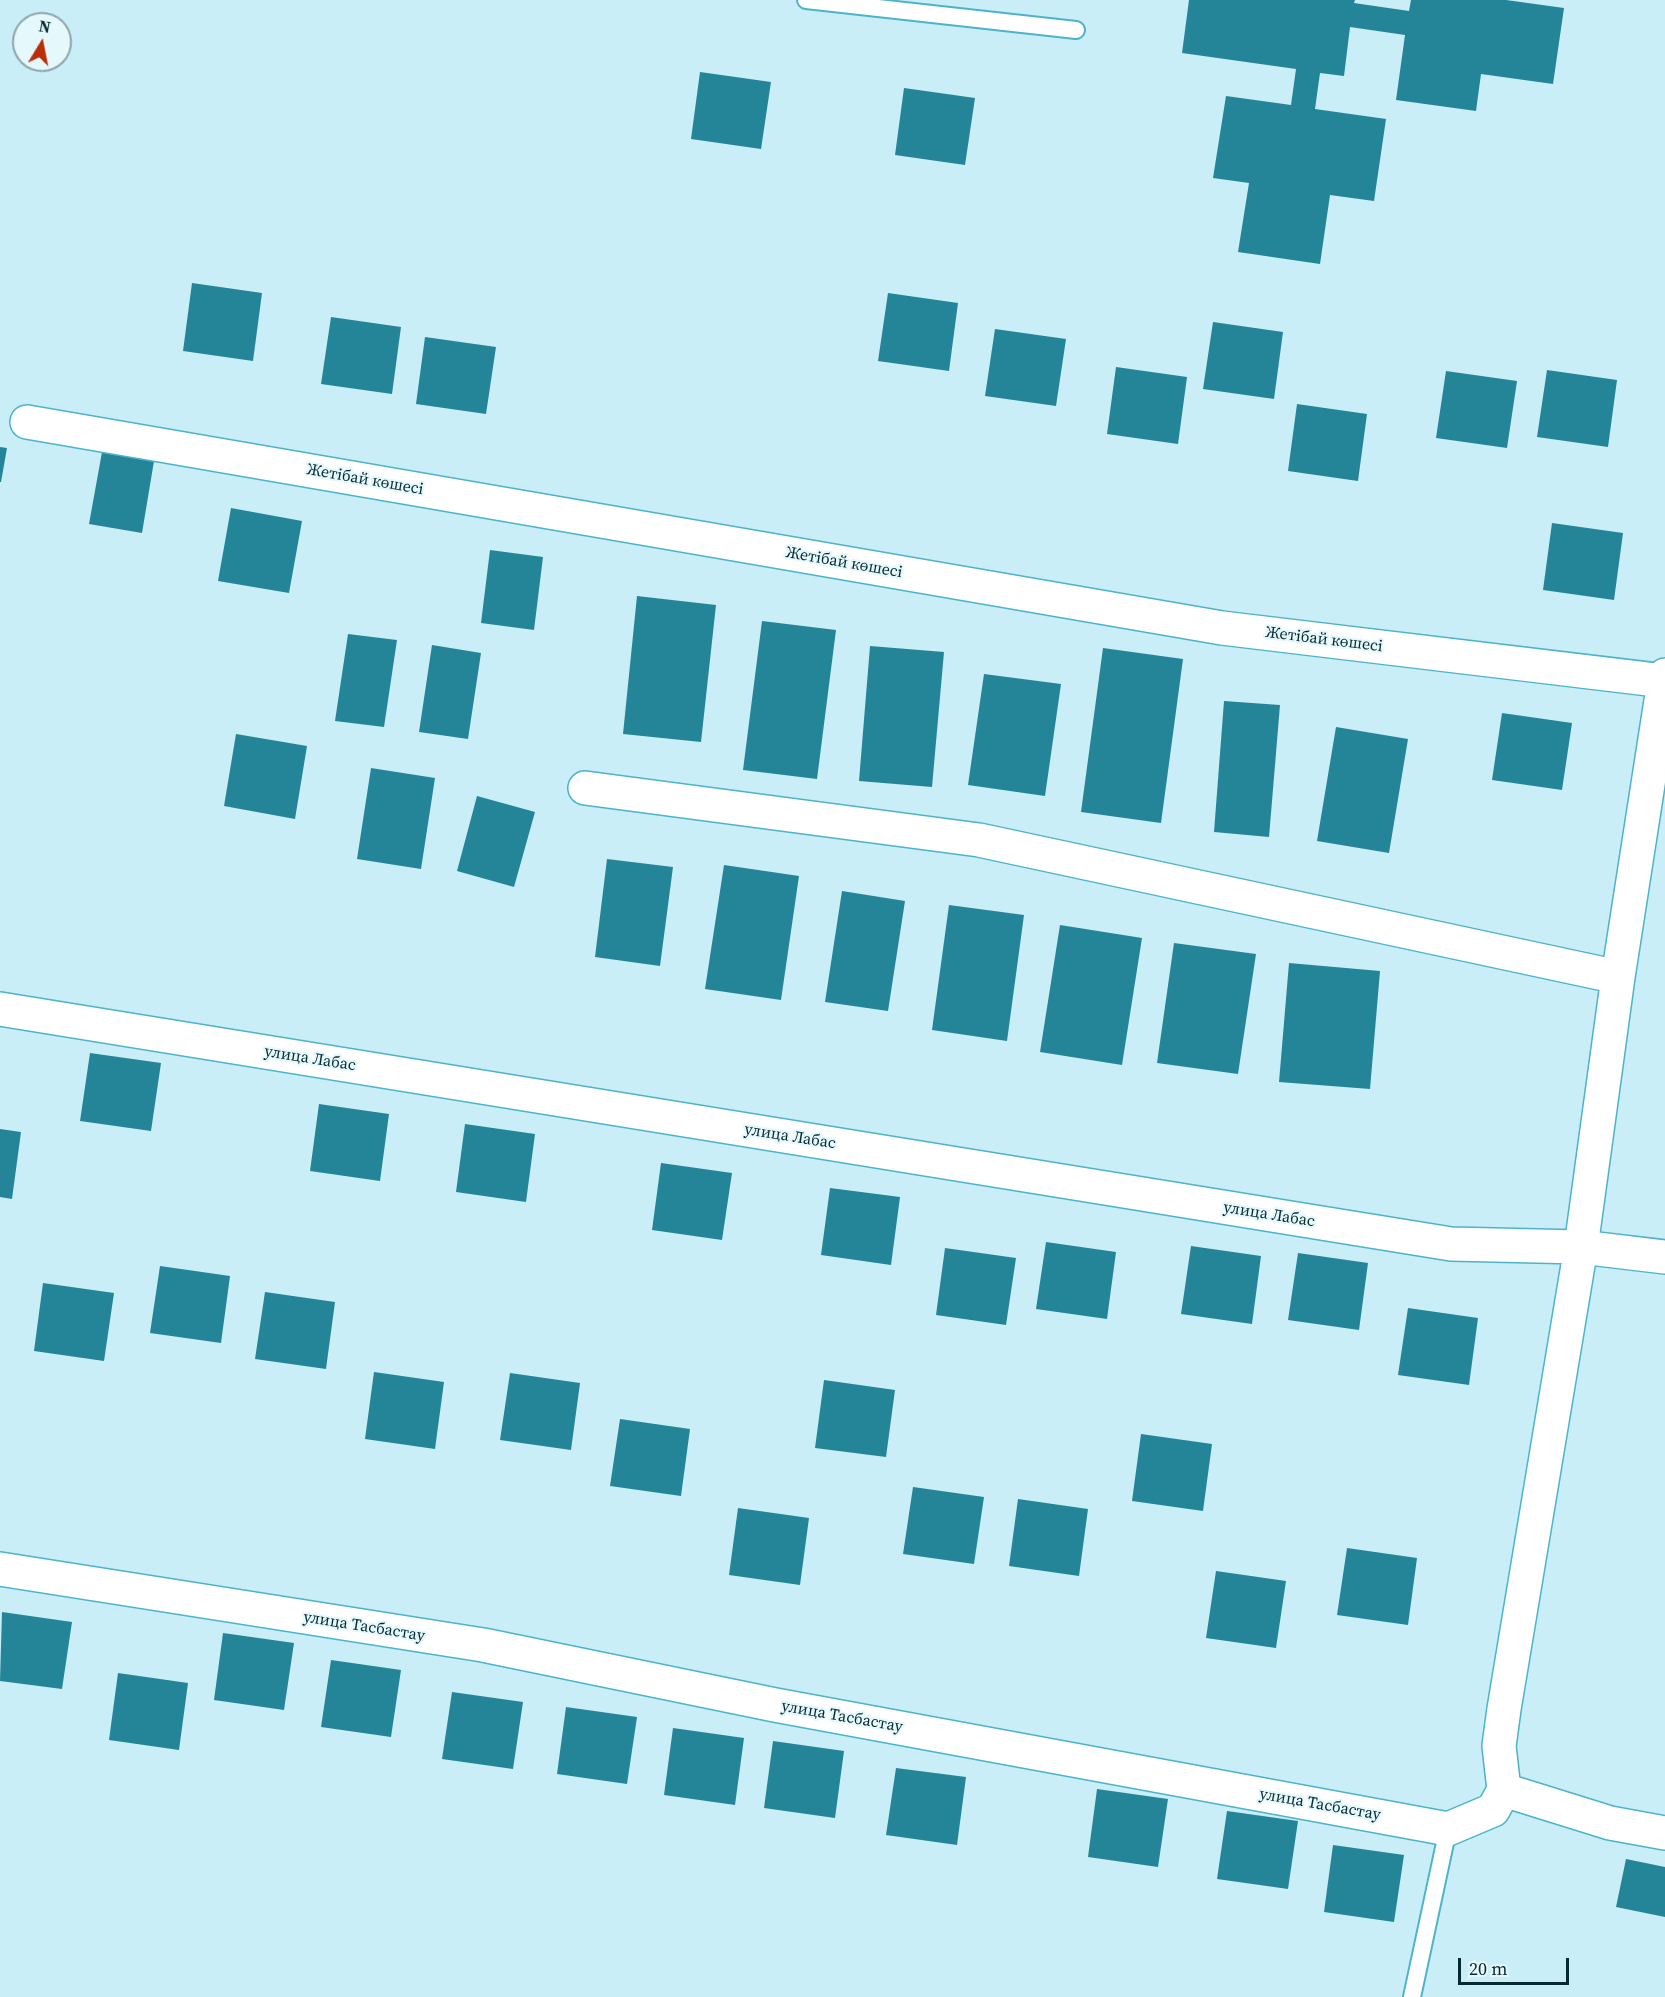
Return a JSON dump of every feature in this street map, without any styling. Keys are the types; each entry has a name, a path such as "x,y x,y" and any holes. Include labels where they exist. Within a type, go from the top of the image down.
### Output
{"street":[{"name":"Жетібай көшесі","path":"27,422 1222,628 1665,679"},
{"path":"1448,1828 1493,1810 1504,1790 1499,1746 1504,1709 1581,1247 1618,977 1665,679"},
{"path":"585,788 979,840 1618,977"},
{"name":"улица Лабас","path":"0,1009 1451,1244 1581,1247 1665,1257"},
{"name":"улица Тасбастау","path":"0,1569 483,1645 775,1705 1448,1828"},
{"path":"1504,1790 1610,1823 1665,1833"}],"lane":[{"path":"806,0 1076,30"},
{"path":"1412,1997 1448,1828"}],"building":[{"path":"1189,0 1355,0 1354,3 1409,11 1411,0 1506,0 1564,8 1553,84 1481,74 1476,111 1396,100 1405,35 1350,27 1344,76 1320,73 1315,109 1386,119 1374,201 1330,195 1320,264 1238,252 1249,183 1213,178 1226,96 1291,105 1296,69 1182,53"},
{"path":"700,72 771,82 761,149 691,139"},
{"path":"904,88 975,98 965,165 895,155"},
{"path":"192,283 262,293 253,361 183,351"},
{"path":"888,293 958,303 949,371 878,361"},
{"path":"331,317 401,327 392,394 321,384"},
{"path":"1213,322 1283,332 1274,399 1203,389"},
{"path":"995,329 1066,339 1056,406 985,396"},
{"path":"425,337 496,347 486,414 416,404"},
{"path":"1116,367 1187,377 1178,444 1107,434"},
{"path":"1547,370 1617,380 1608,447 1537,437"},
{"path":"1446,371 1517,381 1507,448 1436,438"},
{"path":"1297,404 1367,414 1358,481 1288,471"},
{"path":"0,447 7,448 1,482 0,482"},
{"path":"102,452 154,461 142,533 89,524"},
{"path":"231,508 302,521 289,593 218,581"},
{"path":"1552,523 1623,533 1614,600 1543,590"},
{"path":"490,550 543,557 534,630 481,623"},
{"path":"637,596 716,605 701,742 623,734"},
{"path":"762,621 836,630 817,779 743,770"},
{"path":"348,634 397,640 384,727 335,721"},
{"path":"432,645 481,653 468,739 419,732"},
{"path":"870,646 944,652 932,787 859,781"},
{"path":"1103,648 1183,659 1161,823 1081,812"},
{"path":"984,674 1061,684 1045,796 968,785"},
{"path":"1224,701 1280,705 1269,837 1214,832"},
{"path":"1502,713 1572,723 1562,790 1492,780"},
{"path":"1336,727 1408,739 1389,853 1317,841"},
{"path":"236,734 307,746 295,819 224,806"},
{"path":"371,768 435,778 421,869 357,859"},
{"path":"477,796 535,812 514,887 457,871"},
{"path":"607,859 673,867 660,966 595,957"},
{"path":"724,865 799,876 781,1000 705,989"},
{"path":"842,891 905,901 888,1011 825,1002"},
{"path":"949,905 1024,915 1007,1041 932,1030"},
{"path":"1060,925 1142,938 1122,1065 1040,1052"},
{"path":"1174,943 1256,954 1238,1074 1157,1063"},
{"path":"1289,963 1380,971 1370,1089 1279,1082"},
{"path":"90,1053 161,1063 151,1131 80,1121"},
{"path":"319,1104 389,1114 380,1181 310,1171"},
{"path":"465,1124 535,1134 526,1202 456,1192"},
{"path":"0,1129 21,1132 12,1199 0,1197"},
{"path":"661,1163 732,1173 722,1240 652,1230"},
{"path":"830,1188 900,1197 891,1265 821,1255"},
{"path":"1046,1242 1116,1252 1107,1319 1036,1309"},
{"path":"1191,1246 1261,1256 1252,1324 1181,1314"},
{"path":"945,1248 1016,1258 1006,1325 936,1315"},
{"path":"1298,1253 1368,1263 1359,1330 1288,1320"},
{"path":"160,1266 230,1276 221,1343 150,1333"},
{"path":"43,1283 114,1293 104,1361 34,1351"},
{"path":"265,1292 335,1302 326,1369 255,1359"},
{"path":"1408,1308 1478,1318 1469,1385 1398,1375"},
{"path":"374,1372 444,1382 435,1449 365,1439"},
{"path":"510,1373 580,1383 571,1450 500,1440"},
{"path":"824,1380 895,1390 886,1457 815,1448"},
{"path":"620,1419 690,1429 681,1496 610,1486"},
{"path":"1141,1434 1212,1444 1203,1511 1132,1501"},
{"path":"913,1487 984,1497 974,1564 903,1554"},
{"path":"1018,1499 1088,1509 1079,1576 1009,1566"},
{"path":"738,1508 809,1518 800,1585 729,1575"},
{"path":"1347,1548 1417,1558 1408,1625 1337,1615"},
{"path":"1216,1571 1286,1581 1276,1648 1206,1638"},
{"path":"2,1612 72,1622 62,1689 0,1681"},
{"path":"223,1633 294,1643 284,1710 214,1700"},
{"path":"331,1660 401,1670 391,1737 321,1727"},
{"path":"118,1673 188,1683 179,1750 109,1740"},
{"path":"452,1692 523,1702 513,1769 442,1759"},
{"path":"566,1707 637,1717 627,1784 557,1774"},
{"path":"673,1728 744,1738 735,1805 664,1795"},
{"path":"773,1741 844,1751 835,1818 764,1808"},
{"path":"896,1768 966,1777 957,1845 886,1835"},
{"path":"1097,1789 1168,1799 1158,1867 1088,1857"},
{"path":"1227,1811 1298,1821 1288,1889 1217,1879"},
{"path":"1333,1845 1404,1855 1394,1922 1324,1912"},
{"path":"1626,1859 1665,1867 1665,1917 1616,1907"}]}
